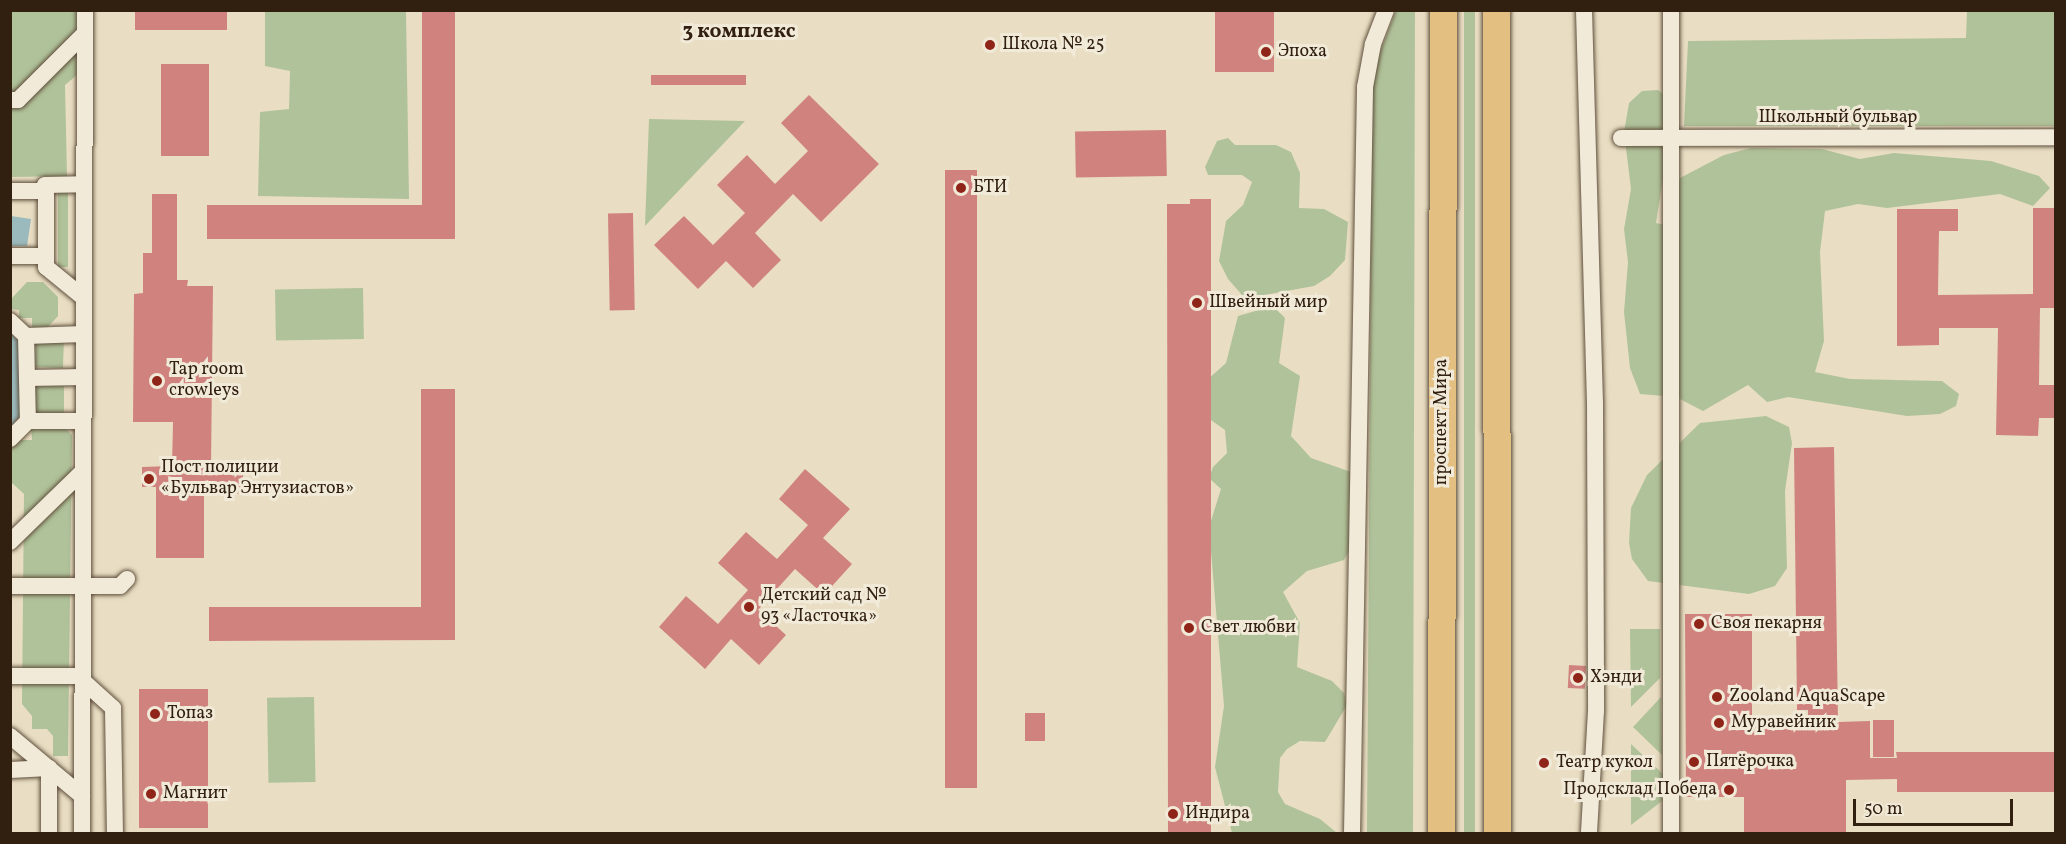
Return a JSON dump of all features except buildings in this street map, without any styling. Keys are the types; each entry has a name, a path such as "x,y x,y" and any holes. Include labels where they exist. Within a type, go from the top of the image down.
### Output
{"main road":[{"name":"проспект Мира","path":"1440,834 1443,10"},
{"path":"1496,10 1497,834"}],"street":[{"path":"82,834 85,10"},
{"path":"1352,834 1365,87 1372,44 1386,10"},
{"path":"1584,10 1595,486 1596,711 1589,834"},
{"path":"1671,10 1671,834"},
{"path":"10,100 18,100 85,33"},
{"name":"Школьный бульвар","path":"1621,138 2055,137"},
{"path":"84,184 45,184 46,267 84,298"},
{"path":"10,191 46,191"},
{"path":"10,256 46,256"},
{"path":"10,321 26,336 84,334"},
{"path":"26,336 28,421"},
{"path":"27,378 84,378"},
{"path":"10,439 28,421 83,421"},
{"path":"10,542 83,471"},
{"path":"10,586 120,586 127,579"},
{"path":"10,676 82,678 113,708 115,834"},
{"path":"10,736 82,796"},
{"path":"10,770 49,768"},
{"path":"49,768 49,834"}],"green space":[{"path":"1464,10 1475,10 1475,833 1464,833"},
{"path":"10,11 77,11 77,75 65,85 67,176 11,177"},
{"path":"265,11 406,11 409,199 258,196 260,112 289,109 290,71 265,66"},
{"path":"1396,11 1415,11 1413,833 1367,833 1372,73"},
{"path":"1967,11 2055,11 2055,126 1684,126 1688,41 1966,38"},
{"path":"1658,90 1663,94 1670,134 1656,223 1665,225 1670,216 1680,178 1724,155 1751,148 1822,149 1860,159 1894,153 1991,161 2039,176 2050,188 2033,206 2000,194 1887,208 1858,204 1825,211 1820,252 1824,341 1815,372 1850,379 1942,381 1959,394 1956,406 1940,414 1907,416 1788,397 1767,402 1748,385 1703,411 1676,397 1640,394 1630,368 1624,312 1628,262 1624,229 1631,189 1624,132 1629,103 1642,91"},
{"path":"649,119 745,121 645,226"},
{"path":"1228,138 1235,145 1276,145 1291,152 1300,173 1299,208 1324,209 1348,222 1345,260 1330,276 1314,286 1253,297 1242,295 1228,279 1219,261 1226,221 1243,205 1252,182 1242,175 1208,175 1205,167 1217,141"},
{"path":"58,191 68,191 68,267 58,267"},
{"path":"27,282 43,282 58,297 58,316 46,329 32,328 32,318 19,318 19,310 11,309 11,299"},
{"path":"363,288 364,339 276,341 275,290"},
{"path":"1273,306 1285,318 1279,363 1300,376 1291,436 1311,458 1351,472 1353,544 1344,560 1307,571 1283,592 1300,623 1297,667 1332,681 1344,693 1347,705 1325,742 1300,741 1287,749 1280,758 1278,792 1285,804 1320,819 1337,833 1232,833 1215,767 1224,706 1209,527 1221,489 1209,478 1213,467 1227,453 1225,430 1208,418 1206,381 1226,363 1238,316"},
{"path":"36,338 64,339 63,368 35,367"},
{"path":"35,386 64,386 64,415 35,415"},
{"path":"1766,416 1789,427 1792,443 1785,491 1787,568 1775,586 1749,594 1648,581 1632,559 1629,543 1631,508 1647,475 1700,423"},
{"path":"31,426 64,426 72,435 68,756 53,756 53,736 47,729 32,729 32,716 22,704 24,494 11,482 10,447 16,440 32,440"},
{"path":"1630,629 1660,629 1660,678 1631,707"},
{"path":"314,697 315,782 268,783 267,698"},
{"path":"1661,697 1662,755 1633,727"},
{"path":"1631,744 1663,774 1662,801 1631,825"}],"water":[{"path":"11,216 31,219 27,246 11,246"},
{"path":"10,333 23,345 24,413 10,427"}],"place":[{"name":"Школа № 25","path":"990,45"},
{"name":"Эпоха","path":"1266,52"},
{"name":"БТИ","path":"961,188"},
{"name":"Швейный мир","path":"1197,303"},
{"name":"Tap room сrowleys","path":"157,381"},
{"name":"Пост полиции «Бульвар Энтузиастов»","path":"149,479"},
{"name":"Детский сад № 93 «Ласточка»","path":"749,607"},
{"name":"Своя пекарня","path":"1699,624"},
{"name":"Свет любви","path":"1189,628"},
{"name":"Хэнди","path":"1578,678"},
{"name":"Zooland AquaScape","path":"1717,697"},
{"name":"Топаз","path":"155,714"},
{"name":"Муравейник","path":"1719,723"},
{"name":"Пятёрочка","path":"1694,762"},
{"name":"Театр кукол","path":"1544,763"},
{"name":"Продсклад Победа","path":"1729,790"},
{"name":"Магнит","path":"151,794"},
{"name":"Индира","path":"1173,814"}],"district":[{"name":"3 комплекс","path":"739,32"}]}
